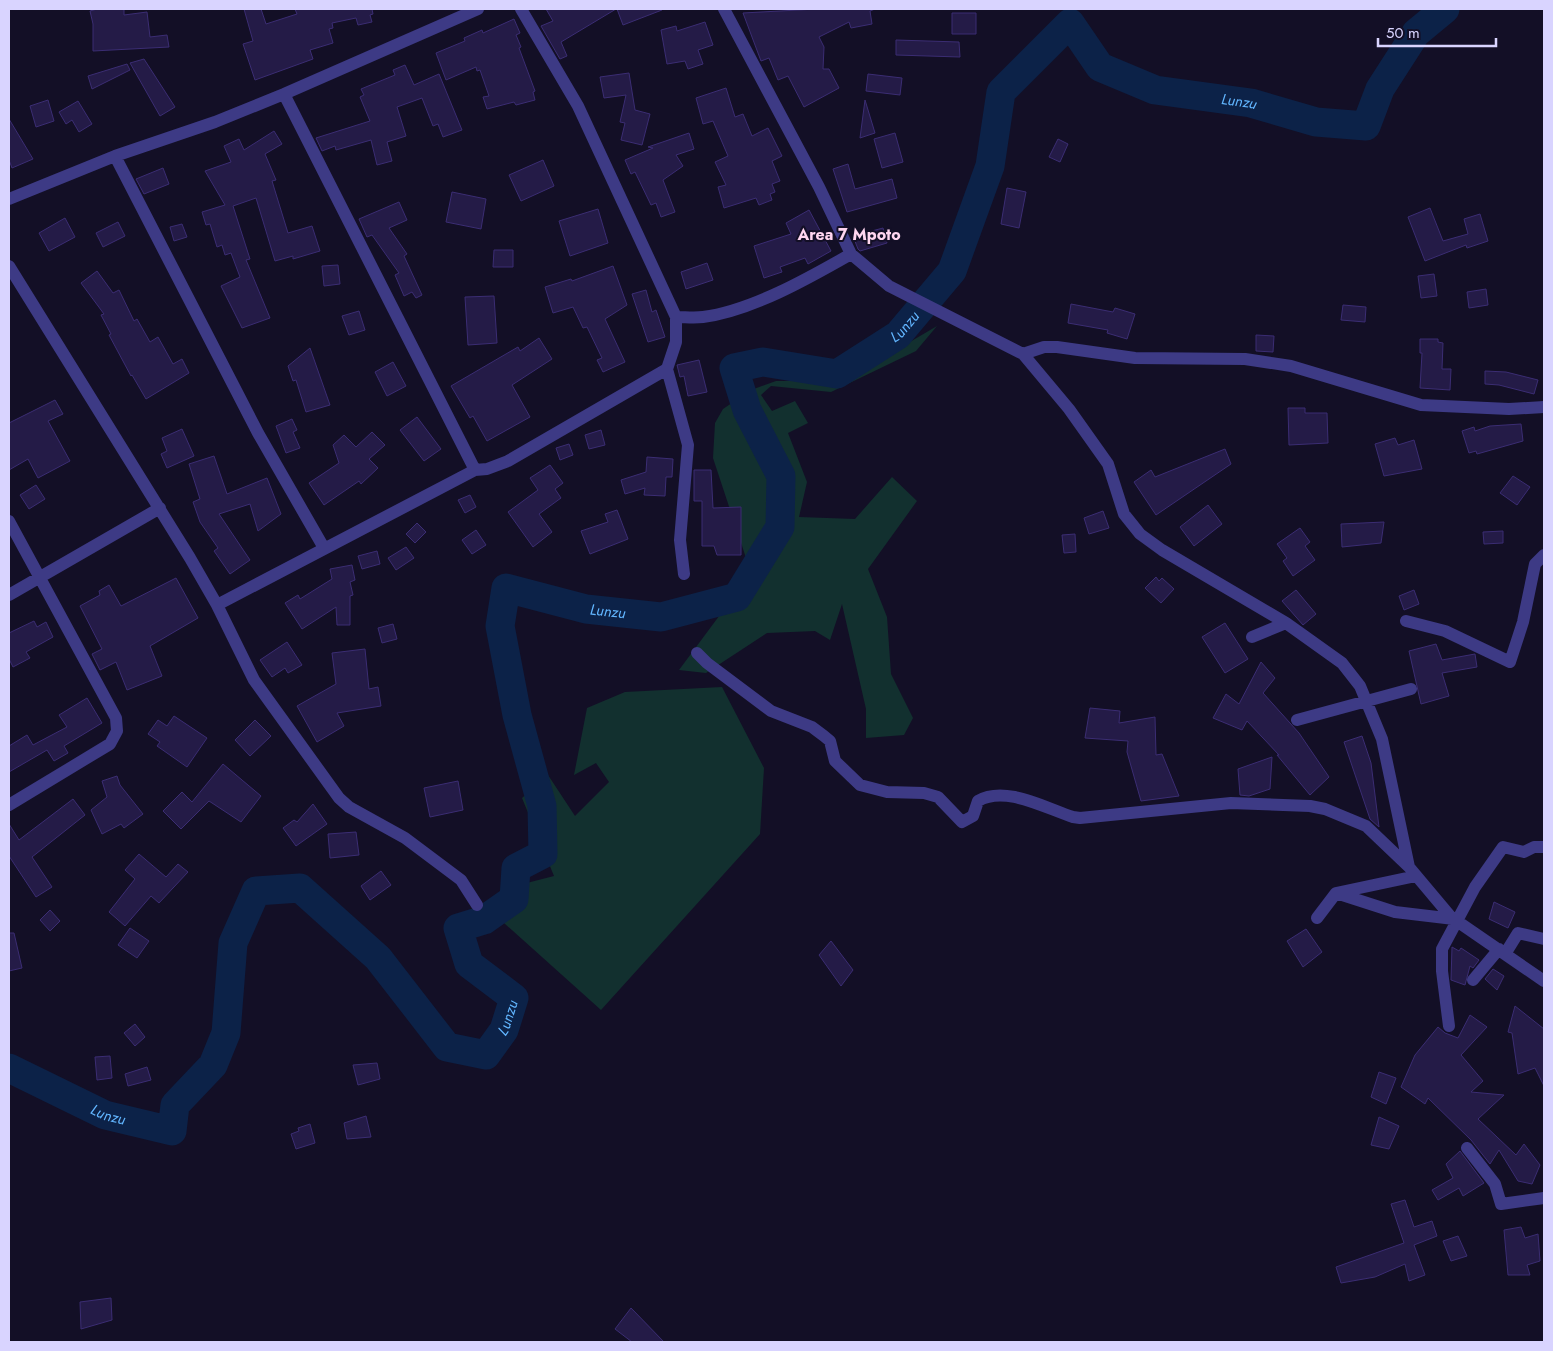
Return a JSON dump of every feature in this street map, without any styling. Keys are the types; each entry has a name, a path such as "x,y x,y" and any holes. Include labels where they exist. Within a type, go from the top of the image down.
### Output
{"street":[{"path":"9,200 115,156 215,122 284,94 478,9"},
{"path":"521,9 578,106 676,317 676,342 667,369 688,445 680,540 684,574"},
{"path":"724,9 818,187 851,254 889,286 1023,354 1069,409 1108,464 1124,514 1140,534 1162,550 1286,623 1342,663 1360,686 1382,738 1412,872"},
{"path":"284,94 475,470"},
{"path":"115,156 258,433 324,548"},
{"path":"676,317 703,317 754,303 799,283 851,254"},
{"path":"9,266 160,508 217,605 248,670 262,694 339,798 349,808 405,838 461,880 477,905"},
{"path":"1023,354 1044,348 1057,347 1135,358 1245,359 1291,366 1421,405 1509,409 1544,407"},
{"path":"217,605 475,470 487,469 508,461 667,369"},
{"path":"9,595 160,508"},
{"path":"9,520 116,718 117,731 110,744 9,805"},
{"path":"1406,621 1445,631 1510,662 1523,622 1535,564 1544,555"},
{"path":"1252,637 1286,623"},
{"path":"697,653 707,663 771,711 812,727 824,736 830,742 835,761 860,785 887,792 924,793 938,797 962,822 973,816 978,801 995,794 1080,818 1231,803 1310,806 1325,809 1366,826 1456,920 1544,980"},
{"path":"1297,720 1411,689"},
{"path":"1449,1026 1442,971 1442,949 1456,920 1475,886 1503,847 1524,852 1534,847 1544,847"},
{"path":"1317,918 1336,893 1412,872"},
{"path":"1336,893 1395,912 1456,920"},
{"path":"1473,980 1502,952 1518,933 1544,939"},
{"path":"1468,1148 1495,1184 1501,1204 1544,1198"}],"green space":[{"path":"937,326 916,351 831,392 771,386 761,395 772,411 795,401 808,423 788,433 807,482 799,517 855,519 892,477 917,501 868,569 887,617 891,674 913,718 904,735 866,738 866,709 842,604 830,640 815,631 767,633 706,673 679,670 751,573 713,458 715,423 723,409 751,390 776,381 829,381 886,356"},
{"path":"722,687 764,768 760,834 601,1010 504,923 515,886 554,876 522,798 548,775 575,816 609,782 596,763 574,775 587,708 625,692"}],"building":[{"path":"97,9 124,9 124,15 147,12 150,37 167,35 169,47 93,51 93,24 90,11"},
{"path":"244,9 261,9 266,24 297,14 295,9 372,9 373,14 370,15 372,22 358,25 356,18 332,23 333,28 329,29 333,43 310,50 313,59 255,80 243,44 253,41"},
{"path":"546,9 616,9 561,42 567,56 560,59 541,26 553,21"},
{"path":"617,9 662,9 662,10 623,25"},
{"path":"817,9 875,9 870,11 872,24 851,28 849,22 819,37 824,47 823,69 829,69 839,88 804,107 788,76 778,80 769,58 761,61 743,13"},
{"path":"952,13 976,13 976,34 952,34"},
{"path":"514,19 520,33 516,35 521,47 519,48 535,91 533,92 535,100 516,105 514,102 487,109 483,97 489,96 480,70 477,71 476,67 446,80 436,53 465,41 464,38 482,30 483,33"},
{"path":"705,22 713,45 698,50 703,64 688,69 685,61 667,64 661,30 676,26 677,31"},
{"path":"896,40 959,42 960,57 896,55"},
{"path":"144,59 175,107 160,116 130,63"},
{"path":"127,64 130,70 92,89 88,76"},
{"path":"405,65 414,85 439,74 462,130 443,137 438,124 433,126 422,98 397,107 406,136 387,142 392,161 377,165 371,140 336,150 335,146 322,151 316,138 370,121 360,97 364,95 361,89 395,75 393,70"},
{"path":"629,73 635,110 650,114 642,145 621,140 625,123 620,122 626,95 604,98 600,77"},
{"path":"868,74 902,78 900,95 866,91"},
{"path":"726,88 735,117 743,114 752,136 768,128 782,156 772,161 780,181 772,184 775,192 770,194 772,200 759,205 756,198 724,208 718,187 726,185 715,162 728,156 713,121 703,124 696,98"},
{"path":"48,100 54,121 36,127 30,106"},
{"path":"865,100 875,133 860,138"},
{"path":"78,101 92,124 79,132 72,120 66,124 59,112"},
{"path":"9,119 33,159 12,168 9,160"},
{"path":"274,131 282,144 265,154 276,180 272,181 288,233 312,226 320,251 293,259 293,256 275,261 256,198 233,206 250,259 246,260 270,318 242,328 221,286 240,277 231,253 225,255 222,245 217,247 210,224 206,225 202,212 225,205 205,171 231,162 224,146 239,139 244,150"},
{"path":"689,133 694,149 676,155 683,166 663,180 675,212 661,217 656,203 651,205 635,172 631,174 625,160 653,148 648,147"},
{"path":"895,133 903,162 882,168 874,139"},
{"path":"1058,139 1068,144 1060,162 1049,157"},
{"path":"543,160 554,186 521,201 509,175"},
{"path":"848,164 855,189 892,179 897,198 847,212 833,169"},
{"path":"163,168 169,184 144,194 136,179"},
{"path":"1007,188 1026,192 1019,228 1001,224"},
{"path":"452,192 486,199 481,229 446,222"},
{"path":"399,202 407,220 389,228 407,254 404,256 422,295 416,298 412,292 404,296 395,275 399,273 372,235 367,237 359,219"},
{"path":"1430,208 1443,241 1468,234 1464,219 1480,214 1488,241 1467,248 1466,245 1425,261 1408,217"},
{"path":"598,209 608,243 570,256 559,221"},
{"path":"809,210 831,251 808,264 805,258 780,267 782,272 764,278 754,246 791,234 786,223"},
{"path":"65,218 75,237 49,251 39,233"},
{"path":"118,222 125,236 103,247 96,233"},
{"path":"182,224 187,237 174,241 170,227"},
{"path":"883,228 887,243 860,251 858,249 853,236"},
{"path":"494,250 513,250 513,267 493,267"},
{"path":"707,263 713,280 686,289 681,272"},
{"path":"338,265 340,284 324,286 322,266"},
{"path":"613,266 627,305 605,319 625,362 603,372 597,360 602,358 587,327 583,328 573,307 553,313 545,287 571,279 572,281"},
{"path":"97,271 113,293 119,290 134,321 137,319 150,342 158,337 173,364 182,359 189,373 146,399 109,335 111,334 101,315 104,314 81,283"},
{"path":"1434,274 1437,296 1421,298 1418,276"},
{"path":"1486,289 1488,305 1469,308 1467,292"},
{"path":"646,290 652,312 656,310 665,337 648,342 632,294"},
{"path":"494,296 497,343 468,345 465,297"},
{"path":"1071,304 1113,312 1115,308 1135,314 1127,339 1107,333 1108,330 1068,323"},
{"path":"1343,305 1366,307 1365,322 1341,320"},
{"path":"359,311 365,330 349,335 342,316"},
{"path":"1256,335 1274,336 1273,352 1256,351"},
{"path":"539,338 552,359 512,385 530,417 487,441 473,416 470,418 451,386 518,347 520,351"},
{"path":"1420,339 1438,339 1438,342 1443,343 1442,369 1451,369 1450,390 1420,388 1422,353 1420,353"},
{"path":"310,348 330,405 306,412 296,380 293,381 288,366"},
{"path":"699,360 707,392 688,396 684,376 680,377 677,365"},
{"path":"393,362 406,386 387,396 375,372"},
{"path":"1485,371 1506,372 1538,380 1534,394 1499,385 1485,384"},
{"path":"55,400 63,414 48,421 70,461 38,478 28,459 9,470 9,423"},
{"path":"1288,408 1305,408 1305,413 1327,413 1328,443 1289,445"},
{"path":"417,417 441,449 424,461 400,430"},
{"path":"292,419 297,430 293,432 300,448 286,453 276,426"},
{"path":"1521,424 1523,441 1477,454 1476,451 1469,453 1462,431 1474,427 1475,431 1490,426"},
{"path":"182,429 194,456 167,468 161,454 167,451 162,438"},
{"path":"601,430 605,445 589,449 585,435"},
{"path":"372,432 385,445 369,459 378,468 361,484 359,481 324,505 309,483 339,463 333,445 344,435 356,447"},
{"path":"1395,438 1398,445 1414,440 1422,469 1384,476 1375,444"},
{"path":"569,444 573,455 560,460 556,448"},
{"path":"1225,449 1231,464 1156,515 1134,482 1151,470 1155,477"},
{"path":"214,456 227,494 267,478 281,514 258,531 250,504 219,514 250,560 230,574 214,551 218,548 200,522 193,502 200,499 189,464"},
{"path":"647,457 673,459 672,477 666,477 665,496 644,495 645,488 625,494 621,480 646,472"},
{"path":"550,465 563,483 555,489 561,498 539,514 552,532 533,547 508,512 538,490 530,478"},
{"path":"694,470 711,470 713,508 741,507 741,555 717,555 714,546 702,546 702,501 694,501"},
{"path":"1513,476 1530,487 1517,505 1500,493"},
{"path":"36,485 45,499 29,509 20,495"},
{"path":"470,495 476,507 465,513 458,500"},
{"path":"1208,505 1222,524 1194,546 1180,527"},
{"path":"617,510 628,539 590,554 581,531 608,522 605,514"},
{"path":"1103,511 1109,528 1089,534 1084,518"},
{"path":"1384,522 1381,543 1342,547 1341,524"},
{"path":"417,523 426,532 415,543 406,534"},
{"path":"1300,528 1310,542 1305,546 1315,560 1293,576 1283,561 1287,558 1277,544"},
{"path":"476,530 486,545 472,554 462,540"},
{"path":"1503,531 1503,543 1484,544 1483,532"},
{"path":"1075,534 1076,552 1064,553 1062,535"},
{"path":"406,547 414,558 396,570 388,558"},
{"path":"377,551 380,564 362,569 358,556"},
{"path":"352,565 355,580 350,582 353,595 350,596 350,625 337,625 336,607 302,629 285,603 298,595 300,599 332,579 330,569"},
{"path":"1156,577 1159,581 1162,578 1174,589 1161,603 1145,588"},
{"path":"176,578 198,618 150,646 162,676 127,690 116,662 100,670 92,654 102,649 80,606 100,595 99,591 109,585 121,606"},
{"path":"1296,590 1316,614 1303,625 1282,601"},
{"path":"1414,590 1419,604 1404,610 1399,596"},
{"path":"34,621 37,627 46,622 53,637 26,652 30,658 13,667 9,659 9,633"},
{"path":"1225,623 1248,659 1225,673 1202,637"},
{"path":"393,624 397,639 382,643 378,628"},
{"path":"287,642 302,665 288,673 285,668 272,677 260,660"},
{"path":"1436,644 1442,660 1475,654 1477,667 1442,673 1449,696 1421,704 1409,651"},
{"path":"365,649 369,689 378,687 381,706 337,713 344,726 317,742 297,706 336,684 332,653"},
{"path":"1261,662 1275,678 1263,693 1299,733 1329,777 1310,795 1277,755 1279,755 1247,721 1242,730 1213,718 1226,694 1239,704"},
{"path":"87,698 102,723 64,746 68,753 54,761 47,750 9,772 9,746 27,735 33,745 67,727 59,715"},
{"path":"1090,708 1120,711 1119,723 1155,717 1156,755 1162,754 1179,796 1141,801 1127,752 1128,741 1085,738"},
{"path":"174,716 207,738 187,767 157,746 160,742 148,734 158,720 167,726"},
{"path":"255,720 271,736 250,756 235,740"},
{"path":"1362,736 1371,763 1379,827 1370,819 1344,742"},
{"path":"1272,757 1270,789 1249,796 1240,795 1238,769"},
{"path":"223,764 261,796 241,822 209,801 181,829 163,811 182,792 192,802"},
{"path":"117,776 120,785 143,814 124,828 121,824 102,834 91,810 107,797 102,781"},
{"path":"458,781 463,810 430,817 424,788"},
{"path":"73,799 85,815 32,857 52,887 36,897 9,856 9,824 19,840"},
{"path":"313,804 327,824 296,846 283,828 294,820 297,822"},
{"path":"356,832 359,855 330,858 328,834"},
{"path":"139,854 166,877 178,864 188,872 159,903 151,896 125,926 109,912 135,879 125,870"},
{"path":"381,871 391,885 370,900 361,886"},
{"path":"1494,902 1515,912 1508,928 1489,919"},
{"path":"50,910 60,921 50,931 40,920"},
{"path":"130,928 149,941 137,958 118,945"},
{"path":"1306,929 1322,952 1303,967 1287,941"},
{"path":"9,933 14,933 22,968 9,971"},
{"path":"831,941 853,970 841,986 819,955"},
{"path":"1452,947 1459,951 1461,948 1479,960 1473,968 1470,966 1465,985 1451,980"},
{"path":"1493,969 1504,976 1497,990 1485,979"},
{"path":"1515,1006 1544,1029 1544,1086 1535,1068 1518,1074 1512,1033 1508,1032"},
{"path":"1470,1015 1487,1027 1461,1055 1483,1081 1471,1092 1504,1095 1478,1119 1516,1155 1524,1144 1540,1165 1532,1184 1518,1181 1499,1150 1490,1164 1471,1140 1428,1098 1425,1104 1401,1087 1415,1055 1438,1027 1445,1033 1458,1038"},
{"path":"135,1024 145,1037 135,1046 124,1033"},
{"path":"110,1056 112,1078 97,1080 95,1057"},
{"path":"377,1063 380,1079 358,1085 353,1065"},
{"path":"147,1067 151,1080 128,1086 125,1074"},
{"path":"1379,1072 1396,1078 1386,1104 1371,1097"},
{"path":"366,1116 371,1137 347,1139 344,1123"},
{"path":"1379,1117 1399,1126 1389,1149 1371,1145"},
{"path":"310,1124 315,1143 296,1149 291,1134 299,1131 298,1128"},
{"path":"1460,1151 1484,1183 1463,1196 1459,1188 1438,1200 1432,1190 1453,1178 1446,1164"},
{"path":"1405,1200 1414,1227 1432,1221 1437,1236 1414,1245 1425,1275 1409,1281 1405,1264 1375,1277 1341,1283 1336,1267 1404,1243 1391,1204"},
{"path":"1521,1227 1525,1238 1538,1234 1540,1261 1527,1265 1530,1275 1508,1275 1504,1230"},
{"path":"1458,1236 1467,1256 1451,1261 1443,1241"},
{"path":"111,1298 112,1320 81,1329 80,1302"},
{"path":"631,1308 664,1342 632,1342 615,1329"}],"waterway":[{"name":"Lunzu","path":"9,1068 105,1115 172,1131 175,1105 213,1065 226,1033 233,943 256,891 300,888 378,958 447,1047 486,1055 504,1030 514,998 469,964 458,928 484,920 514,899 516,868 543,854 542,806 517,715 500,626 506,588 586,609 661,617 737,597 780,527 781,476 747,410 734,368 763,362 837,374 898,335 952,271 990,166 1001,92 1070,23 1100,67 1155,90 1251,103 1316,122 1366,126 1380,89 1416,33 1445,9"}],"district":[{"name":"Area 7 Mpoto","path":"849,234"}]}
